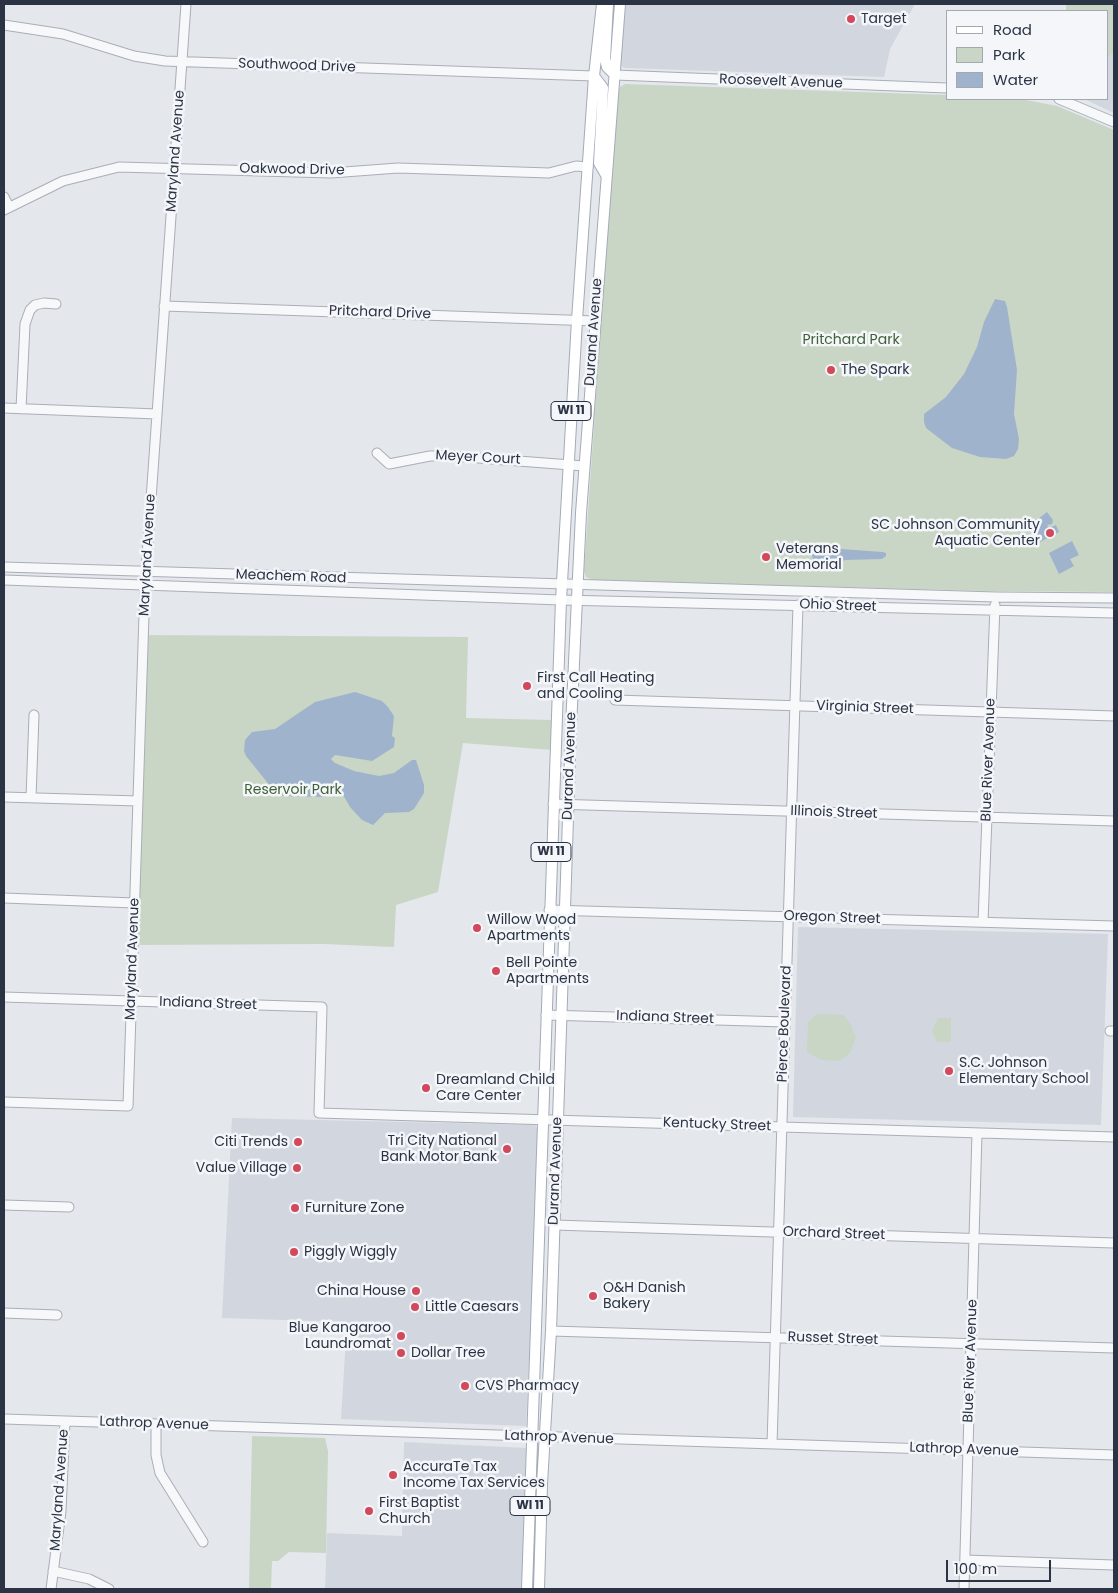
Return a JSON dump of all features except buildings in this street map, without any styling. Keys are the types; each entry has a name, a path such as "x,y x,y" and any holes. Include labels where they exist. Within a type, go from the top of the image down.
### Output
{"main road":[{"name":"Durand Avenue","path":"528,1589 549,910 561,600 577,320 594,76 602,4"},
{"path":"608,4 605,58 607,66 615,75"},
{"name":"Durand Avenue","path":"539,1589 544,1438 551,1331 564,910 577,600 584,466 620,4"},
{"path":"594,76 603,88 599,163 606,176"},
{"path":"538,1311 544,1327 551,1331"}],"street":[{"name":"Maryland Avenue","path":"4,1102 128,1106 145,584 186,4"},
{"name":"Southwood Drive","path":"4,25 56,32 134,56 182,62 594,76"},
{"name":"Roosevelt Avenue","path":"615,75 946,88"},
{"path":"1061,100 1114,122"},
{"name":"Oakwood Drive","path":"6,209 63,180 100,170 138,166 331,173 398,168 549,173 576,166 588,166"},
{"path":"4,197 6,209"},
{"path":"21,409 25,324 30,310 35,305 44,303 56,304"},
{"name":"Pritchard Drive","path":"164,306 595,321"},
{"path":"4,408 157,414"},
{"name":"Meyer Court","path":"377,453 389,464 430,456 446,456 584,466"},
{"name":"Meachem Road","path":"4,567 578,584"},
{"path":"24,568 24,580"},
{"path":"237,575 237,588"},
{"path":"345,578 345,592"},
{"name":"Meachem Road","path":"4,580 561,600"},
{"path":"444,581 444,596"},
{"name":"Ohio Street","path":"578,584 996,597 1114,598"},
{"name":"Blue River Avenue","path":"983,922 996,597"},
{"name":"Ohio Street","path":"561,600 1114,613"},
{"name":"Pierce Boulevard","path":"772,1444 798,605"},
{"name":"Virginia Street","path":"615,700 1114,716"},
{"path":"31,798 34,715"},
{"path":"4,797 138,801"},
{"name":"Illinois Street","path":"553,804 1114,821"},
{"path":"4,898 134,903"},
{"name":"Oregon Street","path":"549,910 1114,926"},
{"name":"Indiana Street","path":"4,997 322,1007 319,1113"},
{"name":"Indiana Street","path":"546,1015 785,1022"},
{"name":"Kentucky Street","path":"319,1113 1114,1137"},
{"name":"Blue River Avenue","path":"964,1589 977,1133"},
{"path":"4,1205 69,1207"},
{"name":"Orchard Street","path":"554,1225 1114,1243"},
{"path":"4,1313 56,1315"},
{"name":"Russet Street","path":"551,1331 1114,1348"},
{"name":"Lathrop Avenue","path":"4,1419 1114,1455"},
{"name":"Maryland Avenue","path":"51,1589 61,1511 64,1421"},
{"path":"156,1424 156,1455 160,1473 203,1542"},
{"path":"965,1560 1114,1565"},
{"path":"53,1571 89,1579 109,1589"}],"shaded area":[{"path":"626,4 915,4 890,49 884,77 622,67 620,63"},
{"path":"1066,4 1114,4 1114,113 1086,100 1108,100 1108,10 1066,10"},
{"name":"S.C. Johnson Elementary School","path":"798,927 1108,934 1101,1125 793,1117"},
{"path":"232,1118 535,1125 539,1131 526,1426 341,1419 347,1322 222,1318"},
{"path":"404,1442 526,1448 522,1589 325,1589 327,1533 402,1536"}],"green space":[{"path":"1066,4 1114,4 1114,52 1108,57 1108,10 1066,10"},
{"name":"Pritchard Park","path":"625,84 946,95 946,100 1026,100 1057,106 1114,130 1114,592 986,591 593,580 586,577 584,571 617,91"},
{"name":"Reservoir Park","path":"143,635 468,637 466,718 552,720 552,750 463,743 438,892 396,905 394,947 323,944 134,945"},
{"path":"817,1014 844,1015 850,1023 856,1037 850,1053 839,1061 821,1060 807,1052 808,1022"},
{"path":"938,1018 951,1018 951,1042 937,1042 932,1031"},
{"path":"252,1436 325,1438 328,1451 326,1553 289,1552 278,1561 272,1561 271,1589 249,1589"}],"water":[{"path":"995,299 1005,301 1007,307 1017,370 1014,414 1019,439 1018,449 1014,456 1006,459 980,457 952,448 926,428 924,422 924,414 946,397 964,374 977,347 984,322"},
{"path":"1047,512 1053,520 1052,524 1047,525 1049,528 1056,525 1059,532 1040,542 1028,519 1038,519"},
{"path":"1072,541 1079,555 1070,559 1074,566 1059,574 1049,553"},
{"path":"813,547 883,552 886,553 886,556 882,559 845,560 828,569 814,563 811,552"},
{"path":"355,692 382,701 388,707 394,716 392,736 395,738 394,747 372,761 335,755 331,759 335,763 354,771 379,776 394,773 412,760 416,760 424,785 424,793 414,809 409,812 385,813 373,825 362,820 350,807 342,793 336,792 324,797 283,796 275,792 244,751 245,740 252,732 275,729 315,702"}],"place":[{"name":"Target","path":"851,19"},
{"name":"The Spark","path":"831,370"},
{"name":"SC Johnson Community Aquatic Center","path":"1050,533"},
{"name":"Veterans Memorial","path":"766,557"},
{"name":"First Call Heating and Cooling","path":"527,686"},
{"name":"Willow Wood Apartments","path":"477,928"},
{"name":"Bell Pointe Apartments","path":"496,971"},
{"name":"S.C. Johnson Elementary School","path":"949,1071"},
{"name":"Dreamland Child Care Center","path":"426,1088"},
{"name":"Citi Trends","path":"298,1142"},
{"name":"Tri City National Bank Motor Bank","path":"507,1149"},
{"name":"Value Village","path":"297,1168"},
{"name":"Furniture Zone","path":"295,1208"},
{"name":"Piggly Wiggly","path":"294,1252"},
{"name":"China House","path":"416,1291"},
{"name":"O&H Danish Bakery","path":"593,1296"},
{"name":"Little Caesars","path":"415,1307"},
{"name":"Blue Kangaroo Laundromat","path":"401,1336"},
{"name":"Dollar Tree","path":"401,1353"},
{"name":"CVS Pharmacy","path":"465,1386"},
{"name":"AccuraTe Tax Income Tax Services","path":"393,1475"},
{"name":"First Baptist Church","path":"369,1511"}]}
